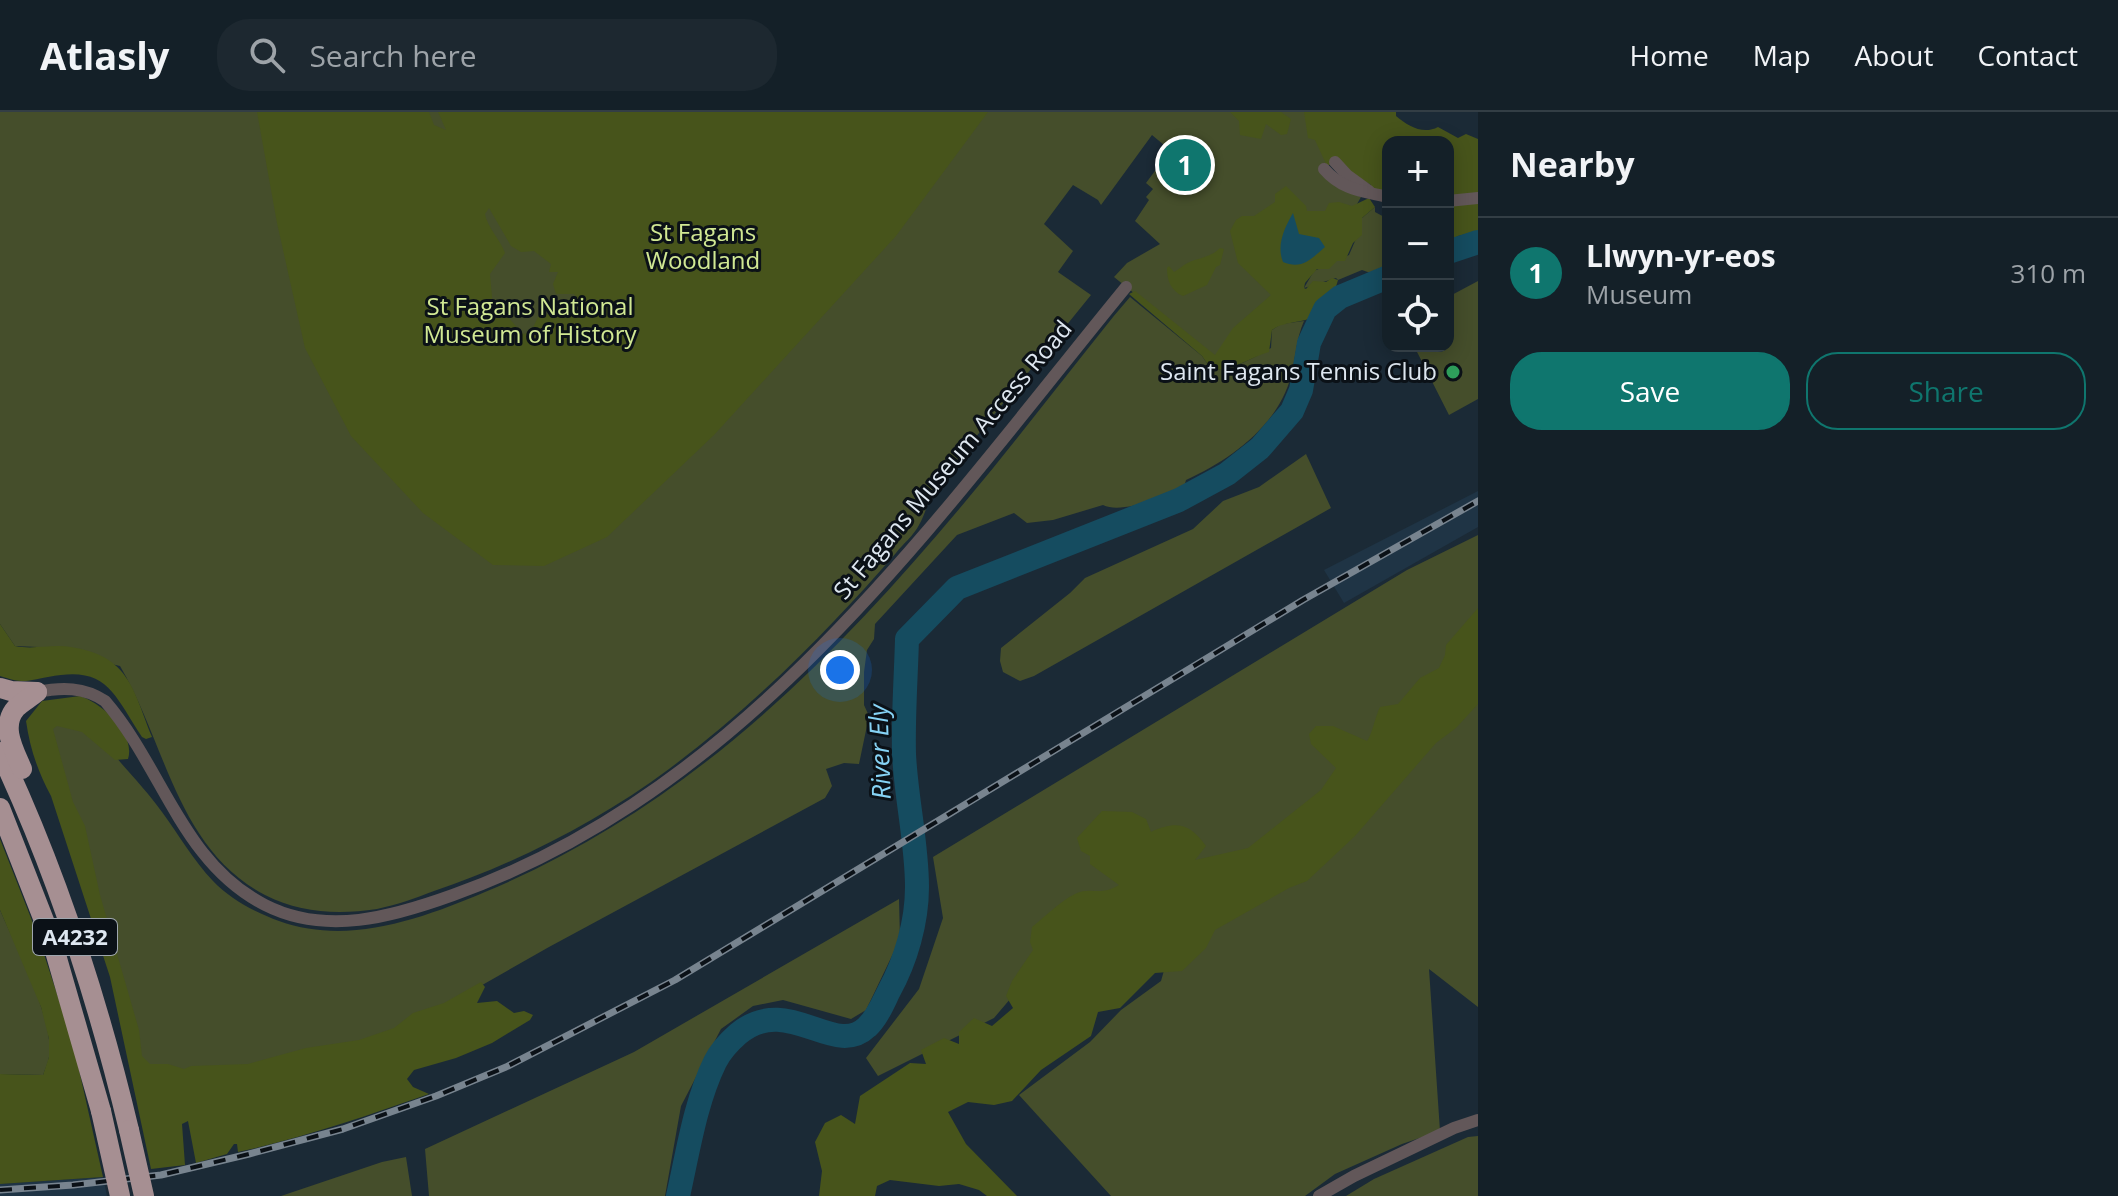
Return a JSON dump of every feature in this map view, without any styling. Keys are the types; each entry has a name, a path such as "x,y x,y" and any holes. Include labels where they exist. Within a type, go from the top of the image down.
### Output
{"highway":[{"path":"0,688 37,692"},
{"path":"37,692 12,713 8,730 73,900 93,973 108,1046"},
{"name":"A4232","path":"0,752 48,863 81,956 108,1046 144,1196"},
{"name":"A4232","path":"0,808 52,941 101,1111 120,1196"}],"street":[{"path":"1330,165 1344,186 1364,194 1382,196"},
{"path":"1454,200 1478,198"},
{"name":"St Fagans Museum Access Road","path":"37,692 77,689 105,701 151,769 199,851 235,887 268,906 309,919 362,920 406,911 473,888 550,852 629,807 705,753 776,692 867,600 917,544 1126,287"},
{"path":"1319,1196 1454,1128 1478,1120"}],"shaded area":[{"path":"1293,213 1299,234 1319,238 1325,247 1306,262 1296,265 1283,262 1280,249 1284,230"},
{"path":"1478,491 1478,527 1344,603 1324,570"},
{"path":"103,1177 107,1196 0,1196 0,1184"}],"green space":[{"name":"St Fagans National Museum of History","path":"0,112 1306,112 1341,157 1322,170 1346,191 1361,197 1340,234 1218,361 1114,277 1127,263 1160,244 1135,221 1153,189 1146,183 1166,156 1160,150 1164,145 1152,135 1101,205 1073,185 1044,224 1073,251 1058,272 1091,295 932,491 914,532 796,660 691,752 586,823 526,854 413,899 377,909 334,912 292,906 265,895 235,875 212,851 177,792 120,666 38,647 15,646 0,624"},
{"name":"St Fagans Woodland","path":"257,112 429,112 434,125 446,130 438,112 988,112 896,236 714,435 607,537 544,566 493,565 423,513 351,436 305,348 277,223","holes":["489,208 511,246 521,252 534,251 551,264 549,272 558,272 553,284 556,294 574,294 578,299 565,309 538,317 531,332 523,334 507,316 493,308 490,274 505,253 486,219"]},
{"path":"1230,112 1281,112 1291,119 1287,134 1281,135 1266,124 1261,139 1240,135 1239,121"},
{"path":"1304,112 1396,112 1396,116 1416,128 1427,130 1438,127 1458,138 1466,134 1478,139 1478,231 1454,239 1454,136 1382,136 1382,192 1371,189 1371,185 1344,169 1326,164 1315,140 1308,138"},
{"path":"1286,186 1306,206 1307,211 1325,211 1329,203 1352,206 1369,198 1375,207 1362,218 1362,235 1353,243 1345,261 1337,261 1329,269 1317,269 1305,283 1306,289 1313,281 1338,280 1335,290 1317,304 1320,312 1309,319 1272,330 1269,352 1233,367 1211,369 1202,356 1129,294 1135,291 1215,355 1233,328 1271,295 1238,263 1230,231 1242,216 1254,216 1275,202 1275,194"},
{"path":"1375,207 1375,212 1382,216 1382,274 1379,276 1362,270 1338,280 1336,278 1304,288 1314,271 1349,255 1362,218"},
{"path":"1220,248 1224,249 1220,265 1207,285 1183,296 1170,285 1169,266 1174,272"},
{"name":"Saint Fagans Tennis Club","path":"1478,281 1478,399 1449,415 1417,352 1454,352 1454,294"},
{"path":"1130,297 1202,356 1211,369 1227,368 1249,360 1271,348 1272,330 1281,324 1304,321 1291,376 1275,411 1264,426 1235,451 1186,480 1184,487 1155,499 1121,508 1103,505 1053,520 1027,523 1014,513 957,535 875,624 864,672 864,705 869,716 859,764 844,763 826,769 832,786 825,798 374,1042 254,1067 145,1074 51,724 75,726 98,736 152,799 213,881 261,914 305,928 358,930 410,920 461,902 557,858 625,819 749,727 861,620 913,562"},
{"path":"1306,454 1331,508 1034,676 1020,681 1003,672 1001,648 1085,578 1193,529 1223,501 1259,487"},
{"path":"1478,535 1478,636 1287,845 1084,912 994,1018 878,1076 866,1058 919,989 943,918 933,857 1407,570"},
{"path":"1478,608 1478,704 1456,728 1436,743 1355,836 1307,881 1215,930 1206,948 1182,971 1155,973 1120,1008 1098,1012 1091,1036 1041,1070 1012,1101 994,1105 968,1102 948,1112 966,1144 1017,1196 987,1196 959,1184 939,1186 890,1180 877,1186 875,1196 819,1196 822,1171 815,1142 825,1123 841,1115 855,1124 860,1096 910,1063 926,1064 921,1050 944,1038 959,1044 959,1032 974,1018 992,1026 1013,1008 1006,996 1012,981 1033,950 1030,942 1032,927 1075,894 1119,885 1090,864 1090,856 1081,851 1077,838 1102,811 1132,812 1146,819 1151,832 1176,825 1188,829 1206,846 1195,860 1248,848 1321,790 1336,768 1311,744 1309,734 1316,726 1333,726 1367,741 1380,707 1398,704 1420,678 1439,668 1446,645"},
{"path":"0,624 15,646 71,647 105,658 126,677 152,737 142,737 115,696 96,679 68,674 20,681 0,676"},
{"path":"1478,678 1478,1007 1429,969 1440,1131 1335,1174 1305,1196 1111,1196 1019,1095 1090,1042 1121,1010 1161,981 1171,946"},
{"path":"80,696 107,712 122,730 129,749 128,759 115,760 82,732 57,726 53,729 73,802 85,826 100,895 139,1030 142,1056 150,1064 168,1064 184,1069 191,1066 248,1064 306,1048 359,1040 394,1028 413,1013 444,1003 481,982 485,987 477,1003 497,1001 514,1013 524,1011 533,1015 530,1020 492,1043 414,1070 407,1079 413,1087 429,1094 262,1146 238,1152 237,1144 234,1144 227,1154 196,1163 188,1121 182,1124 185,1165 151,1169 110,977 51,796 35,760 26,721 42,701"},
{"path":"0,839 38,936 73,1043 103,1177 0,1184 0,1074 43,1075 49,1057 49,1039 41,1007 0,910"},
{"path":"899,899 900,939 866,1010 851,1019 783,1000 753,1006 721,1029 681,1106 665,1196 429,1196 425,1149 634,1052"},
{"path":"0,910 46,1023 49,1057 43,1075 0,1074"},
{"path":"1478,1136 1478,1196 1346,1196 1374,1179 1468,1137"},
{"path":"406,1157 412,1196 281,1196 382,1162"}],"waterway":[{"name":"River Ely","path":"1454,250 1478,242"},
{"name":"River Ely","path":"678,1196 702,1094 715,1062 732,1040 757,1023 775,1020 840,1036 854,1035 874,1019 901,967 913,927 917,887 904,754 907,639 957,588 1179,500 1227,474 1260,448 1292,411 1301,390 1309,343 1325,309 1340,297 1382,280"}],"railway":[{"path":"0,1190 161,1175 249,1154 343,1129 506,1067 675,980 1303,600 1478,501"}],"place":[{"name":"Llwyn-yr-eos","path":"1185,165"},
{"name":"Saint Fagans Tennis Club","path":"1453,372"}]}
